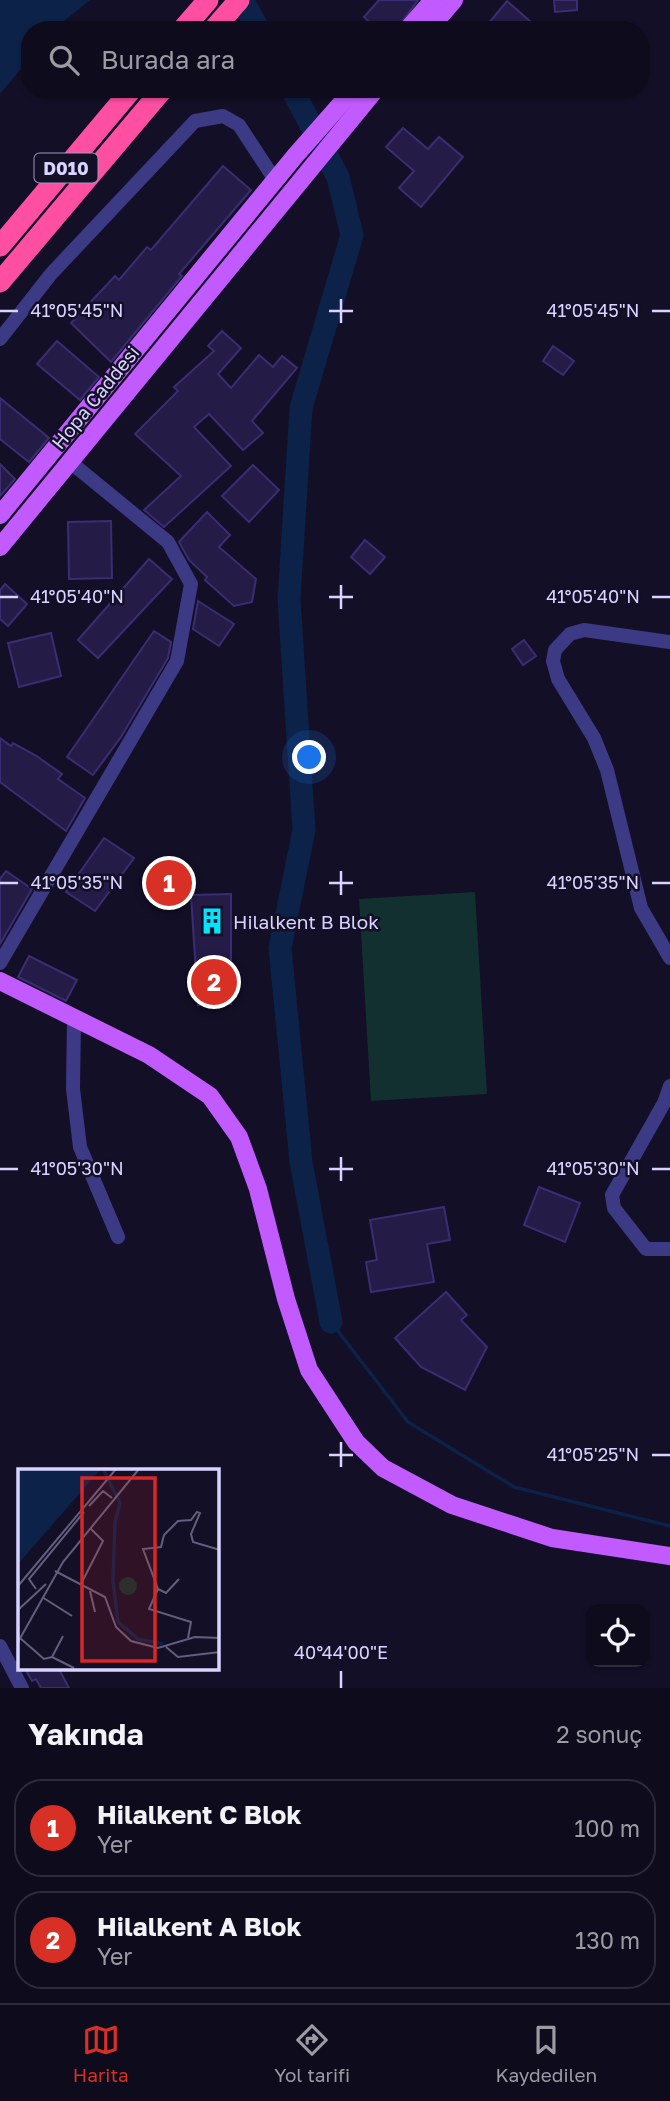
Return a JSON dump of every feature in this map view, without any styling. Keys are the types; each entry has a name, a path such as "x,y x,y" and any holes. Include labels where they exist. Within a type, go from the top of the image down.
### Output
{"highway":[{"path":"190,21 208,0"},
{"path":"221,21 239,0"},
{"name":"D010","path":"0,246 124,98"},
{"path":"0,282 155,98"}],"main road":[{"path":"415,21 433,0"},
{"path":"436,21 454,0"},
{"name":"Hopa Caddesi","path":"0,515 295,156 353,98"},
{"name":"Hopa Caddesi","path":"0,547 302,177 354,98"},
{"path":"0,981 149,1055 210,1096 239,1137 258,1189 286,1298 309,1370 356,1442 383,1468 452,1505 552,1538 670,1556"}],"street":[{"path":"0,339 51,274 195,121 223,116 239,125 275,180"},
{"path":"0,963 177,661 191,584 168,542 69,461"},
{"path":"670,642 584,630 570,634 555,650 553,661 558,680 594,738 607,770 641,908 670,958"},
{"path":"74,1020 73,1090 80,1147 118,1237"},
{"path":"670,1086 664,1103 612,1195 614,1208 646,1249 670,1249"},
{"path":"0,1646 19,1682"},
{"path":"0,1680 19,1682"}],"green space":[{"path":"475,892 487,1094 371,1101 359,899"}],"water":[{"path":"0,0 90,0 64,21 21,21 21,69 0,94"}],"building":[{"path":"379,0 418,0 403,21 368,21 364,17"},
{"path":"554,0 577,0 577,10 555,12"},
{"path":"507,1 530,21 490,21"},
{"path":"403,128 428,149 439,137 463,157 421,207 399,188 414,171 386,147"},
{"path":"223,166 251,190 179,274 182,276 111,362 71,323 115,276 119,280 147,247 151,250"},
{"path":"222,331 241,348 218,374 231,388 259,355 273,367 282,356 297,368 252,421 263,433 243,450 209,414 194,427 231,466 164,527 144,510 181,476 135,434 178,391 174,387 214,351 208,346"},
{"path":"57,341 99,377 80,400 37,364"},
{"path":"553,346 574,361 563,375 543,361"},
{"path":"0,398 49,438 29,462 0,439"},
{"path":"0,464 15,479 0,496"},
{"path":"253,465 279,490 249,522 222,496"},
{"path":"207,512 230,535 219,547 256,579 252,602 234,606 205,580 207,577 189,560 179,542"},
{"path":"111,521 112,578 69,579 68,522"},
{"path":"365,540 385,557 370,574 351,557"},
{"path":"149,559 172,579 98,658 78,640"},
{"path":"5,584 27,604 8,626 0,619 0,590"},
{"path":"198,601 234,624 219,646 193,629"},
{"path":"154,631 171,642 168,658 121,737 93,775 67,757"},
{"path":"51,633 61,676 19,687 8,643"},
{"path":"524,640 536,656 523,665 512,649"},
{"path":"0,738 11,746 13,743 35,755 62,774 58,779 85,798 66,831 0,782"},
{"path":"104,838 134,858 95,911 66,892"},
{"path":"171,859 192,875 167,907 146,891"},
{"path":"6,871 32,889 0,944 0,879"},
{"path":"231,894 231,1004 198,1005 191,895"},
{"path":"29,956 77,980 66,1001 18,977"},
{"path":"539,1187 580,1203 565,1242 524,1225"},
{"path":"444,1207 450,1240 427,1244 434,1282 371,1292 366,1262 377,1260 370,1220"},
{"path":"446,1292 467,1315 461,1320 487,1347 465,1390 421,1367 395,1338"},
{"path":"26,1671 60,1671 69,1688 41,1688 36,1679 32,1681"}],"waterway":[{"path":"242,0 254,21"},
{"path":"297,98 338,177 352,235 301,408 289,599 304,830 280,948 301,1162 331,1322"},
{"path":"331,1322 408,1422 514,1487 670,1526"}],"place":[{"name":"Hilalkent C Blok","path":"169,883"},
{"name":"Hilalkent B Blok","path":"212,921"},
{"name":"Hilalkent A Blok","path":"214,982"}]}
